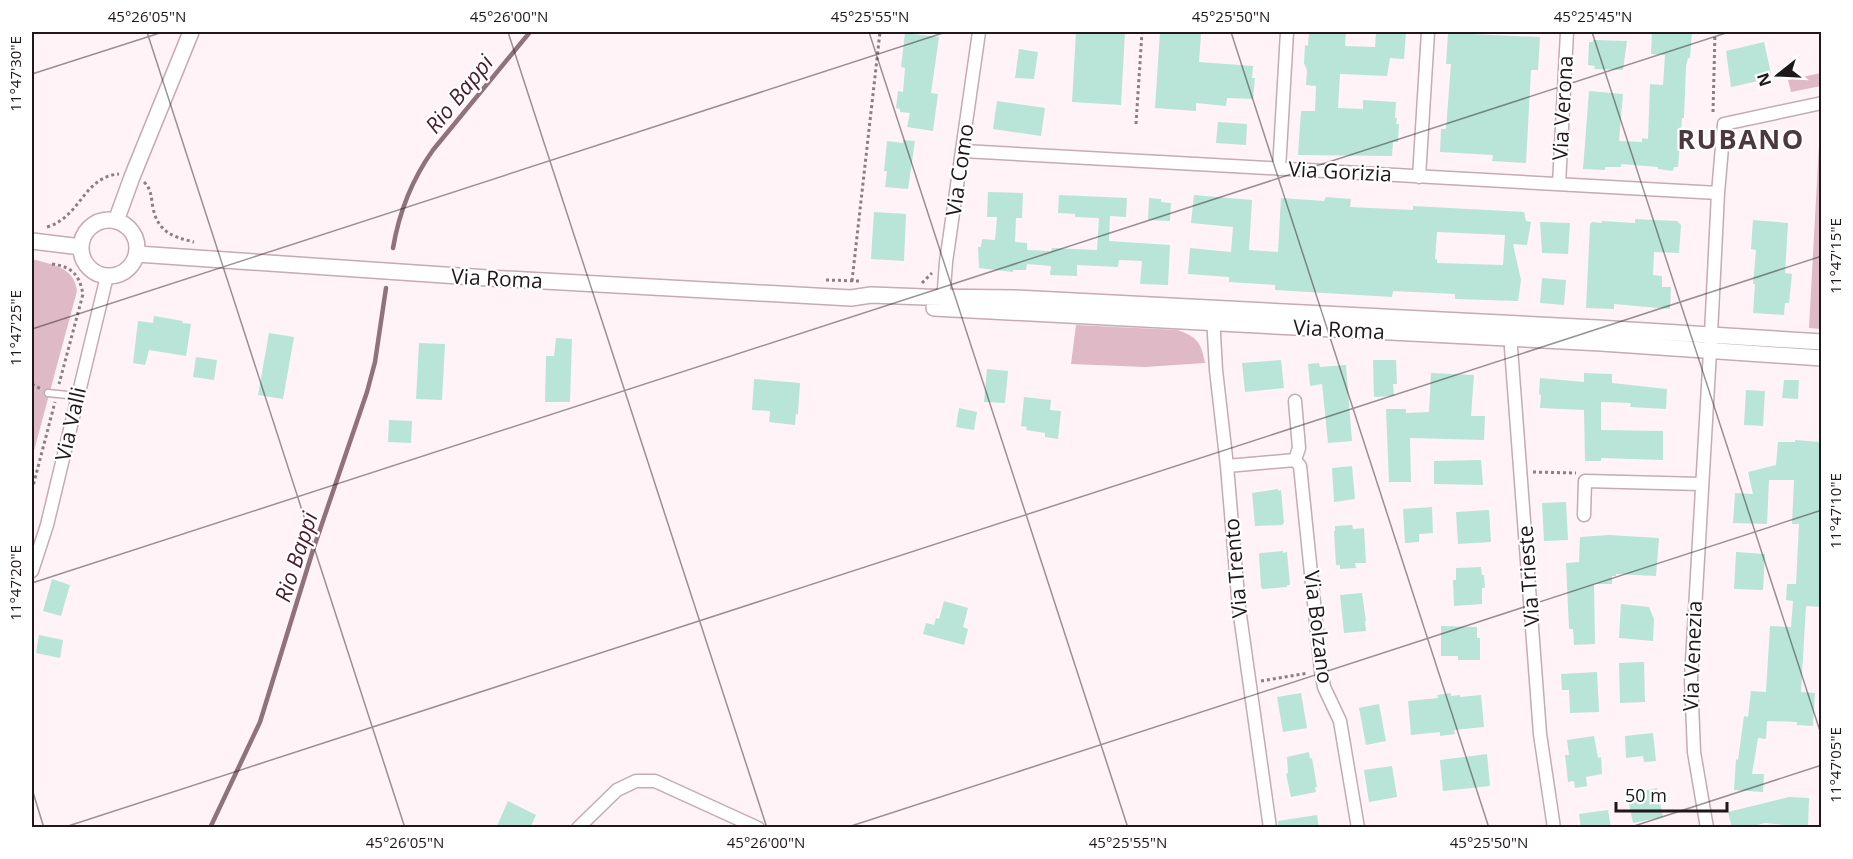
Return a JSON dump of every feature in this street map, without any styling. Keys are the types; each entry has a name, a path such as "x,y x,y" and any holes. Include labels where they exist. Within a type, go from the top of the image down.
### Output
{"street":[{"path":"116,221 191,32"},
{"name":"Via Como","path":"946,302 946,262 979,32"},
{"path":"1279,169 1287,32"},
{"path":"1419,177 1428,32"},
{"name":"Via Verona","path":"1559,184 1567,32"},
{"name":"Via Venezia","path":"1707,828 1694,752 1691,679 1718,193 1724,124 1821,103"},
{"name":"Via Gorizia","path":"963,151 1718,193"},
{"path":"108,220 116,221 130,230 135,237 137,254 129,268 123,273 107,276 98,274 85,263 81,247 87,231 93,225 108,220"},
{"path":"32,242 81,247"},
{"name":"Via Roma","path":"137,254 488,279 854,298 871,295 946,302 1015,298 1511,340 1601,343 1821,342"},
{"name":"Via Valli","path":"32,571 47,525 107,276"},
{"name":"Via Roma","path":"1213,316 1512,323 1710,343 1821,358"},
{"name":"Via Trento","path":"1213,316 1239,608 1270,828"},
{"name":"Via Trieste","path":"1512,323 1511,340 1540,734 1554,828"},
{"name":"Via Bolzano","path":"1295,401 1299,448 1295,460 1300,466 1321,671 1324,687 1340,721 1358,828"},
{"path":"1227,466 1295,460"},
{"path":"1584,515 1585,481 1701,484"},
{"path":"578,828 617,790 636,781 655,780 758,828"}],"lane":[{"path":"48,393 77,396"}],"path":[{"path":"854,298 880,32"},
{"path":"1136,124 1142,32"},
{"path":"1713,112 1715,32"},
{"path":"44,228 65,217 85,197 95,182 109,175 123,174"},
{"path":"137,179 147,185 152,195 153,208 159,226 176,237 194,242"},
{"path":"32,490 83,294 75,272 65,266 52,264"},
{"path":"1521,472 1576,473"},
{"path":"1257,682 1314,672"}],"shaded area":[{"path":"1821,73 1821,86 1791,92 1788,80"},
{"path":"1820,126 1822,126 1821,329 1809,328"},
{"path":"32,259 67,271 72,276 77,291 32,458"},
{"path":"1076,325 1178,330 1198,342 1205,363 1145,367 1071,364"}],"building":[{"path":"1076,32 1125,32 1121,105 1072,102"},
{"path":"1160,32 1201,34 1199,62 1253,66 1252,78 1255,78 1253,99 1227,98 1226,106 1196,103 1196,111 1155,108"},
{"path":"1309,32 1346,32 1345,46 1375,47 1376,32 1406,32 1404,59 1390,58 1387,76 1340,74 1338,108 1363,109 1363,100 1396,102 1395,118 1397,118 1396,124 1399,124 1398,142 1393,142 1392,156 1298,155 1301,111 1315,111 1316,86 1306,85 1307,70 1304,63 1305,45 1308,46"},
{"path":"1652,32 1692,32 1690,58 1686,66 1684,118 1682,118 1678,167 1674,167 1673,171 1658,169 1658,167 1621,164 1621,167 1605,167 1605,170 1583,169 1589,91 1623,94 1619,141 1642,142 1642,138 1648,139 1650,84 1663,85 1665,55 1651,54"},
{"path":"905,33 939,37 931,93 938,94 933,131 907,127 910,113 900,112 900,109 896,108 898,91 903,92 905,68 901,67"},
{"path":"1448,33 1540,37 1538,70 1531,70 1526,163 1492,161 1493,155 1440,152 1441,129 1446,129 1451,64 1446,64"},
{"path":"1593,40 1627,41 1623,70 1594,69 1595,66 1588,65 1589,42"},
{"path":"1764,42 1772,78 1731,87 1726,51"},
{"path":"1019,49 1038,52 1034,79 1015,78"},
{"path":"997,101 1045,108 1041,136 993,129"},
{"path":"1218,122 1247,124 1246,145 1216,143"},
{"path":"903,140 915,141 908,189 885,187 887,141 903,143"},
{"path":"988,192 1023,193 1022,218 1016,218 1015,242 1027,243 1027,250 1051,251 1052,248 1097,250 1099,218 1075,217 1075,214 1058,213 1059,195 1127,198 1126,217 1110,216 1109,241 1170,245 1168,285 1140,284 1142,261 1119,260 1118,267 1077,265 1077,276 1050,275 1051,266 1027,264 1026,270 1013,270 1013,272 979,268 978,247 981,247 982,239 995,240 997,217 987,217"},
{"path":"1194,195 1252,200 1249,250 1278,252 1281,198 1324,201 1326,197 1351,199 1350,207 1413,210 1413,206 1524,212 1526,221 1531,222 1527,245 1513,244 1521,280 1518,301 1455,299 1455,294 1393,291 1392,297 1275,290 1275,285 1229,282 1229,277 1188,274 1190,248 1231,252 1233,227 1191,223","holes":["1437,232 1505,235 1503,265 1437,263 1435,259"]},
{"path":"1149,198 1171,203 1170,221 1148,220"},
{"path":"874,212 906,214 904,261 871,259"},
{"path":"1635,219 1677,221 1681,225 1679,253 1654,252 1653,275 1662,276 1662,287 1671,287 1670,309 1614,304 1614,309 1586,308 1590,224 1592,222 1602,223 1602,221 1635,223"},
{"path":"1753,220 1788,223 1785,273 1792,274 1789,303 1785,303 1784,315 1753,313 1756,250 1751,249"},
{"path":"1540,222 1570,223 1568,254 1542,253"},
{"path":"1542,278 1566,280 1564,305 1540,303"},
{"path":"154,316 191,324 186,356 149,350 145,365 133,363 138,321 153,323"},
{"path":"269,333 294,337 283,399 258,395"},
{"path":"556,338 572,339 570,402 545,402 546,356 554,356"},
{"path":"419,343 445,344 442,400 416,399"},
{"path":"196,357 217,360 214,380 193,377"},
{"path":"1281,360 1284,388 1245,392 1242,363"},
{"path":"1373,360 1396,360 1397,384 1393,384 1394,396 1374,397"},
{"path":"1319,363 1320,367 1346,365 1352,441 1328,443 1322,384 1310,386 1308,364"},
{"path":"987,369 1008,371 1005,403 984,402"},
{"path":"1431,373 1474,375 1471,416 1485,416 1484,440 1410,438 1411,482 1389,482 1386,409 1406,409 1406,413 1429,412"},
{"path":"1584,373 1612,374 1612,383 1667,389 1666,409 1630,407 1631,403 1601,402 1601,430 1663,431 1663,460 1601,458 1601,461 1585,461 1584,410 1540,408 1541,395 1539,394 1540,378 1584,382"},
{"path":"754,379 800,383 795,425 769,422 770,411 752,410"},
{"path":"1784,380 1799,380 1798,399 1782,398"},
{"path":"1746,390 1765,391 1763,426 1744,425"},
{"path":"1024,397 1051,400 1050,410 1061,411 1058,439 1045,437 1045,433 1026,430 1027,427 1021,426"},
{"path":"959,408 977,412 974,430 956,427"},
{"path":"389,420 412,421 411,443 388,442"},
{"path":"1795,440 1821,442 1821,607 1806,606 1801,692 1815,693 1813,726 1797,725 1797,722 1767,721 1766,739 1758,738 1752,774 1764,774 1763,792 1734,790 1736,759 1738,760 1744,716 1748,717 1751,691 1766,692 1770,626 1791,627 1793,601 1786,600 1787,584 1796,584 1799,524 1792,524 1794,480 1769,480 1767,524 1733,523 1735,493 1753,494 1748,472 1776,465 1778,442 1795,442"},
{"path":"1481,460 1483,485 1434,484 1434,461"},
{"path":"1352,466 1355,499 1334,502 1332,468"},
{"path":"1278,489 1278,491 1281,490 1284,523 1255,526 1252,493"},
{"path":"1566,502 1568,540 1544,541 1542,503"},
{"path":"1432,507 1433,533 1419,534 1419,542 1405,543 1403,509"},
{"path":"1489,510 1491,542 1458,544 1456,512"},
{"path":"1352,525 1353,529 1364,528 1366,563 1355,563 1356,568 1340,569 1340,565 1336,565 1335,526"},
{"path":"1609,535 1659,538 1656,576 1616,574 1612,576 1612,584 1594,584 1595,644 1574,645 1573,629 1569,629 1566,563 1579,562 1580,537"},
{"path":"1283,551 1283,553 1287,552 1290,585 1263,589 1261,587 1260,553"},
{"path":"1736,552 1765,554 1763,590 1734,589"},
{"path":"1481,567 1485,588 1482,588 1482,604 1454,606 1453,580 1456,580 1456,568"},
{"path":"52,579 70,585 61,616 43,611"},
{"path":"1362,593 1366,631 1344,633 1340,595"},
{"path":"944,601 968,608 963,627 968,629 964,645 923,634 926,623 934,625 936,618 939,619"},
{"path":"1621,604 1649,607 1654,619 1653,641 1619,638"},
{"path":"1441,626 1477,627 1477,638 1480,638 1480,660 1458,660 1458,656 1441,656"},
{"path":"39,635 63,640 60,658 36,653"},
{"path":"1644,662 1645,702 1620,703 1619,663"},
{"path":"1597,672 1599,712 1570,713 1569,690 1562,690 1561,674"},
{"path":"1301,693 1307,728 1283,732 1277,697"},
{"path":"1451,693 1451,696 1460,695 1460,697 1481,695 1484,727 1454,730 1455,734 1440,736 1440,732 1411,735 1408,701 1438,698 1437,695"},
{"path":"1379,704 1386,741 1366,745 1359,708"},
{"path":"1653,733 1656,761 1644,762 1643,756 1626,758 1625,736"},
{"path":"1594,736 1598,758 1601,757 1602,774 1586,777 1587,786 1575,788 1574,781 1568,782 1565,755 1569,755 1567,740"},
{"path":"1309,752 1310,759 1312,758 1316,792 1291,797 1286,774 1288,773 1287,757"},
{"path":"1487,754 1490,786 1443,791 1440,760"},
{"path":"1392,766 1397,797 1369,802 1364,770"},
{"path":"1657,788 1663,817 1633,823 1627,794"},
{"path":"1789,797 1809,798 1808,827 1765,823 1747,828 1732,828 1728,812"},
{"path":"508,801 536,815 530,828 496,828"},
{"path":"1608,810 1611,828 1581,828 1579,814"},
{"path":"1317,815 1319,828 1278,828 1278,821"}],"waterway":[{"name":"Rio Bappi","path":"393,248 399,222 419,172 433,150 530,32"},
{"name":"Rio Bappi","path":"210,828 260,722 313,550 367,392 375,362 386,288"}],"district":[{"name":"RUBANO","path":"1741,140"}]}
